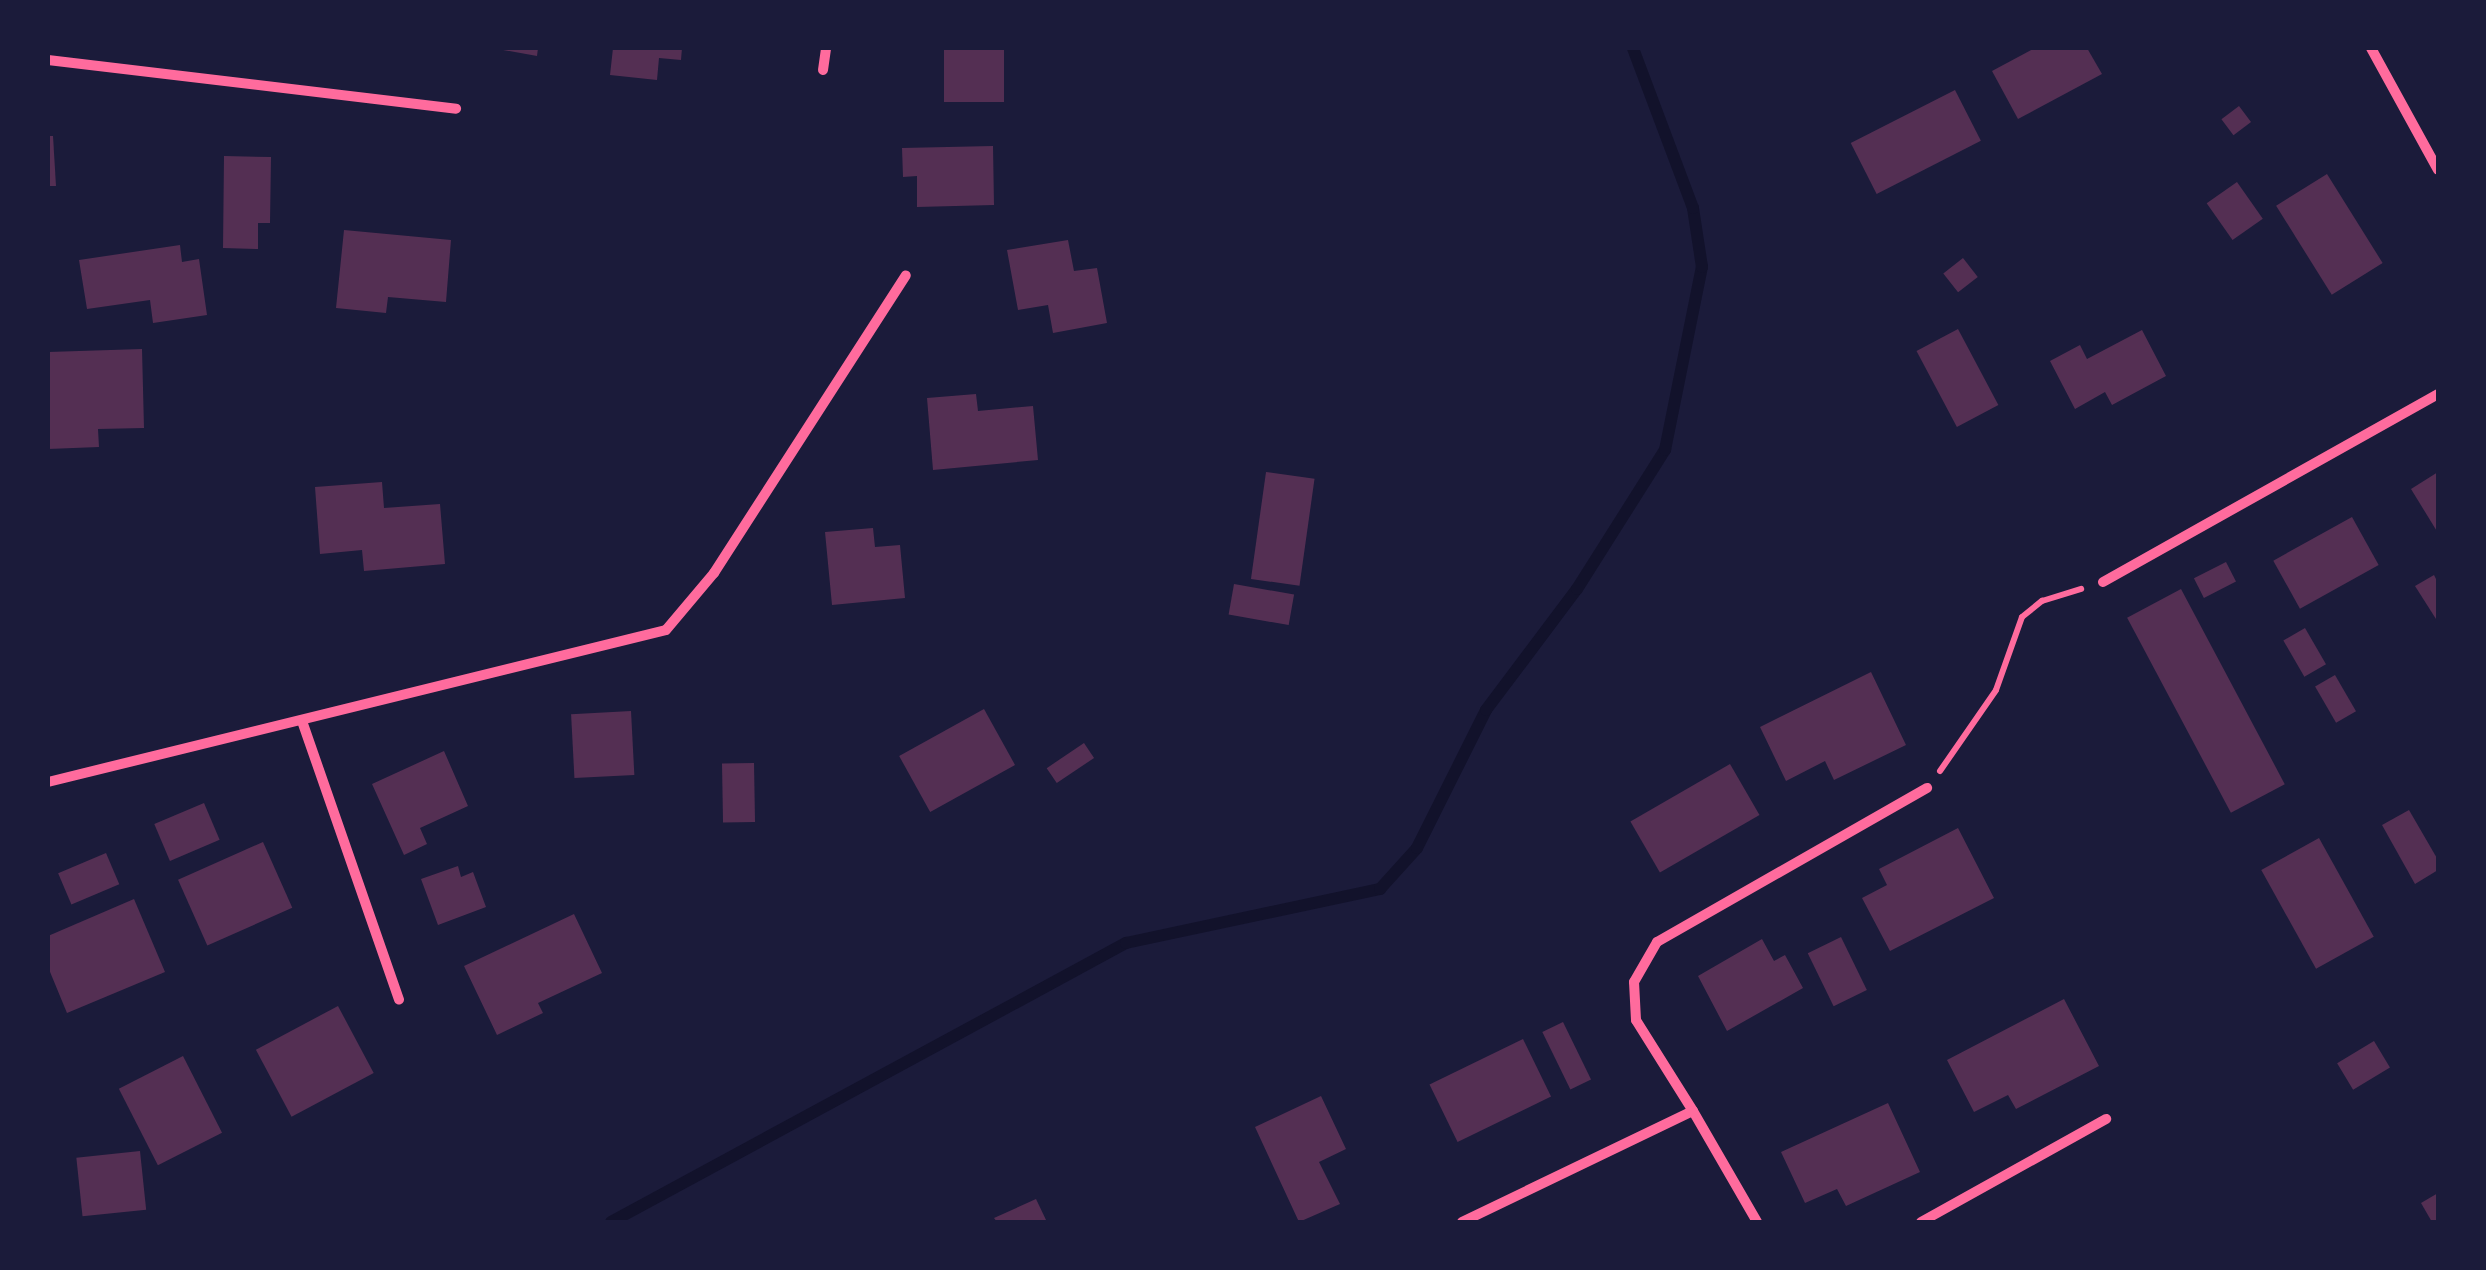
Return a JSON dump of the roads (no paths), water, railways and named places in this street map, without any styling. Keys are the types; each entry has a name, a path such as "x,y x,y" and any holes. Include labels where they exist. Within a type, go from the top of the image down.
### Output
{"street":[{"path":"823,70 826,48"},
{"path":"2370,48 2438,170"},
{"path":"48,60 456,109"},
{"path":"48,782 666,630 714,572 906,275"},
{"path":"2104,582 2438,394"},
{"path":"302,721 398,1000"},
{"path":"1757,1222 1636,1020 1634,982 1657,942 1928,788"},
{"path":"1462,1222 1692,1111"},
{"path":"1921,1222 2106,1119"}],"waterway":[{"path":"611,1222 1126,943 1380,889 1417,848 1486,710 1577,589 1665,450 1702,267 1693,208 1633,48"}]}
